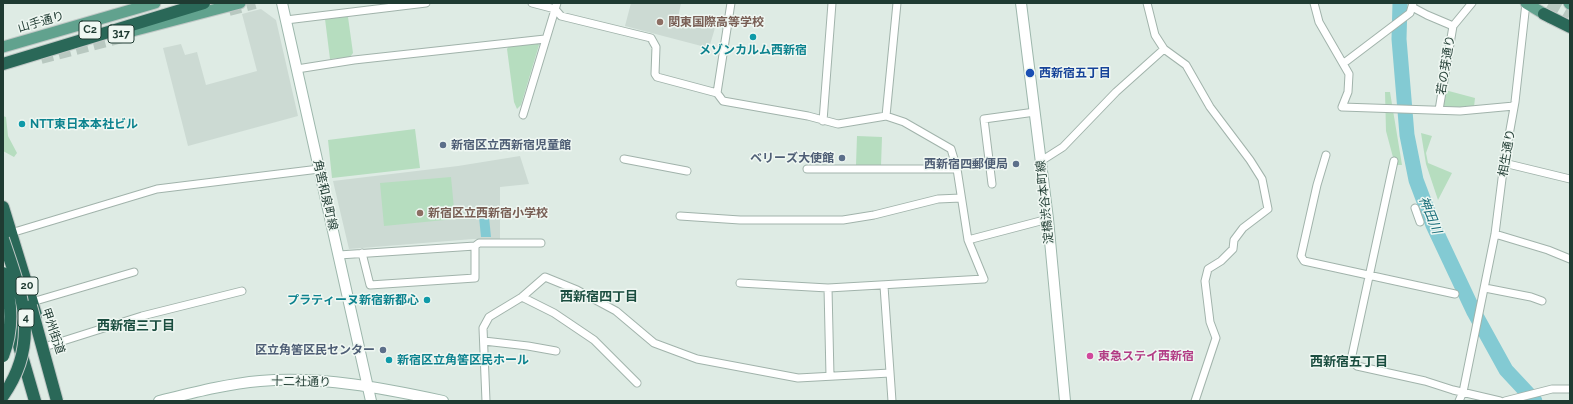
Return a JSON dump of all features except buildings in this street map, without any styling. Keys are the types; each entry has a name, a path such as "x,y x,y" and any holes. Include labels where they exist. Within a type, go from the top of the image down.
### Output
{"highway":[{"name":"C2","path":"3,58 17,55 78,33 180,3"},
{"name":"C2","path":"3,65 204,3"},
{"path":"1544,14 1570,29"},
{"name":"20","path":"3,207 6,232 32,302 50,365"},
{"path":"3,220 29,299 57,401"},
{"name":"甲州街道","path":"6,232 61,401"},
{"name":"4","path":"3,396 12,382 21,361 25,341 26,323 20,288 6,232"},
{"name":"4","path":"3,273 9,294 11,319 8,340 3,356"},
{"name":"20","path":"3,290 35,401"},
{"name":"20","path":"3,302 24,363"}],"main road":[{"name":"山手通り","path":"3,47 155,3"},
{"name":"317","path":"3,65 240,3"},
{"name":"角筈和泉町線","path":"282,3 371,401"},
{"name":"淀橋渋谷本町線","path":"1021,3 1048,219 1065,401"},
{"path":"1526,3 1544,14"},
{"name":"十二社通り","path":"159,401 192,393 259,381 328,381 368,386 443,401"}],"street":[{"path":"286,20 426,3"},
{"path":"532,3 556,6"},
{"path":"717,92 731,3"},
{"path":"823,121 832,3"},
{"path":"886,116 896,3"},
{"path":"1147,3 1155,35 1164,49 1186,66 1203,95 1262,179 1268,209 1243,228 1234,240 1232,249 1221,261 1208,268 1205,281 1210,322 1216,338 1195,401"},
{"path":"1314,3 1319,22 1349,74 1350,84 1342,107 1395,110 1460,111 1514,106"},
{"name":"若の芽通り","path":"1439,110 1452,26 1472,3"},
{"name":"相生通り","path":"1463,392 1496,232 1504,163 1514,106 1526,3"},
{"path":"523,115 556,6"},
{"path":"556,6 561,16 651,38 656,47 655,74 657,77 717,92 723,101 808,116 838,124 886,116 904,122 951,149 957,169 968,240 984,279 884,286 828,288 740,283"},
{"path":"1344,63 1391,26 1411,8 1452,26"},
{"path":"297,68 354,60 545,39"},
{"path":"1041,162 1063,147 1116,92 1164,49"},
{"path":"992,184 984,119 1035,112"},
{"path":"1326,155 1317,185 1301,256 1304,261 1455,294"},
{"path":"624,159 687,171"},
{"path":"1394,161 1351,360 1357,366 1425,381 1500,401"},
{"path":"1504,163 1570,179"},
{"path":"6,232 157,190 320,169"},
{"path":"807,170 957,169"},
{"path":"680,216 740,220 843,220 874,215 938,199 961,198"},
{"path":"1415,208 1420,222"},
{"path":"968,240 1048,219"},
{"path":"1496,232 1570,259"},
{"path":"339,256 362,253 475,246 479,243 541,243"},
{"path":"362,253 370,285 475,278 475,246"},
{"path":"32,302 134,272"},
{"path":"486,401 483,328 489,317 522,297 545,277 577,290 616,312 654,343 697,359 798,378 890,373"},
{"path":"884,286 892,401"},
{"path":"828,288 830,376"},
{"path":"1485,288 1532,297 1542,301"},
{"path":"44,347 142,316 242,291"},
{"path":"522,297 554,313 594,340 636,383"},
{"path":"484,341 556,351"},
{"path":"1505,401 1552,389 1570,389"},
{"path":"1459,401 1463,392"}],"shaded area":[{"name":"関東国際高等学校","path":"631,3 681,3 678,18 715,28 709,48 625,26"},
{"path":"261,9 276,20 298,116 188,146 163,48 181,44 185,55 197,52 206,85 257,71 242,14"},
{"name":"新宿区立西新宿小学校","path":"520,156 529,184 500,187 500,239 473,239 349,249 333,181 458,166"}],"green space":[{"path":"346,15 348,17 353,53 350,57 330,59 325,19"},
{"path":"537,43 539,45 521,105 517,109 514,102 507,49 509,46"},
{"path":"1445,90 1475,98 1474,107 1442,108"},
{"path":"1385,92 1390,92 1402,165 1397,165 1394,161 1386,131"},
{"path":"3,116 6,117 8,136 17,153 14,157 3,151"},
{"path":"415,129 420,168 332,178 328,140"},
{"path":"1421,133 1432,136 1426,153 1428,163 1452,173 1438,200 1426,164"},
{"path":"857,136 882,137 881,166 856,165"},
{"path":"451,177 455,219 384,226 380,183"}],"water":[{"path":"478,207 488,207 491,237 481,237"}],"waterway":[{"name":"神田川","path":"1400,3 1399,39 1407,135 1416,180 1433,225 1474,312 1506,370 1535,401"}],"tunnel":[{"path":"229,10 255,3"},
{"path":"1549,3 1570,15"},
{"path":"41,58 126,36"}],"place":[{"name":"関東国際高等学校","path":"660,22"},
{"name":"メゾンカルム西新宿","path":"753,37"},
{"name":"西新宿五丁目","path":"1030,73"},
{"name":"NTT東日本本社ビル","path":"22,124"},
{"name":"新宿区立西新宿児童館","path":"443,145"},
{"name":"ベリーズ大使館","path":"842,158"},
{"name":"西新宿四郵便局","path":"1016,164"},
{"name":"新宿区立西新宿小学校","path":"420,213"},
{"name":"プラティーヌ新宿新都心","path":"427,300"},
{"name":"区立角筈区民センター","path":"383,350"},
{"name":"東急ステイ西新宿","path":"1090,356"},
{"name":"新宿区立角筈区民ホール","path":"389,360"}],"district":[{"name":"西新宿四丁目","path":"599,297"},
{"name":"西新宿三丁目","path":"136,326"},
{"name":"西新宿五丁目","path":"1349,362"}]}
